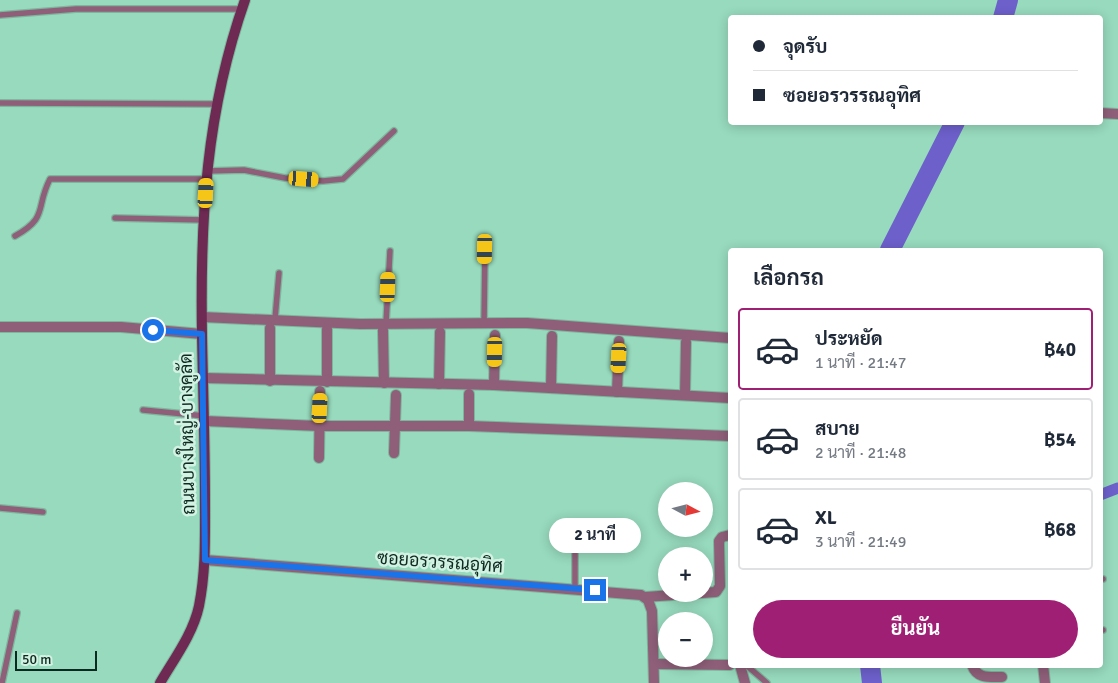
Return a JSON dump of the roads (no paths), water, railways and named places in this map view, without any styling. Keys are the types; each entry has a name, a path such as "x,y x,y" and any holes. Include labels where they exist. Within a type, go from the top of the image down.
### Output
{"street":[{"name":"ถนนบางใหญ่-บางคูลัด","path":"160,683 193,624 199,607 205,560 205,418 202,317 207,175 216,104 244,4"},
{"path":"1103,113 1118,114"},
{"path":"202,317 273,323 384,327 527,323 728,338"},
{"path":"270,381 273,323"},
{"path":"0,327 121,327 202,334"},
{"path":"384,327 384,383"},
{"path":"327,329 327,382"},
{"path":"438,384 440,332"},
{"path":"494,385 495,335"},
{"path":"551,388 552,336"},
{"path":"617,392 619,341"},
{"path":"685,395 686,342"},
{"path":"204,378 494,385 728,398"},
{"path":"319,458 320,391"},
{"path":"469,394 469,426"},
{"path":"394,453 396,395"},
{"path":"205,418 319,426 469,426 728,436"},
{"name":"ซอยอรวรรณอุทิศ","path":"205,560 575,589 645,597 716,592 720,586 719,541 722,537 728,536"},
{"path":"645,597 652,611 654,683"},
{"path":"654,664 728,665"},
{"path":"741,668 745,683"},
{"path":"973,668 974,671 983,676 1002,677"},
{"path":"1043,668 1045,683"}],"lane":[{"path":"0,15 76,9 244,4"},
{"path":"0,103 216,104"},
{"path":"15,236 32,227 39,216 44,190 50,178 207,175 244,170 285,178 323,181 343,179 394,131"},
{"path":"115,218 204,220"},
{"path":"484,324 485,249"},
{"path":"384,327 390,251"},
{"path":"273,323 279,273"},
{"path":"143,410 205,418"},
{"path":"0,508 43,512"},
{"path":"575,542 575,589"},
{"path":"2,683 17,613"},
{"path":"750,668 767,683"}],"waterway":[{"path":"1004,15 1008,0"},
{"path":"891,248 953,125"},
{"path":"1103,494 1118,488"},
{"path":"870,668 872,683"}]}
